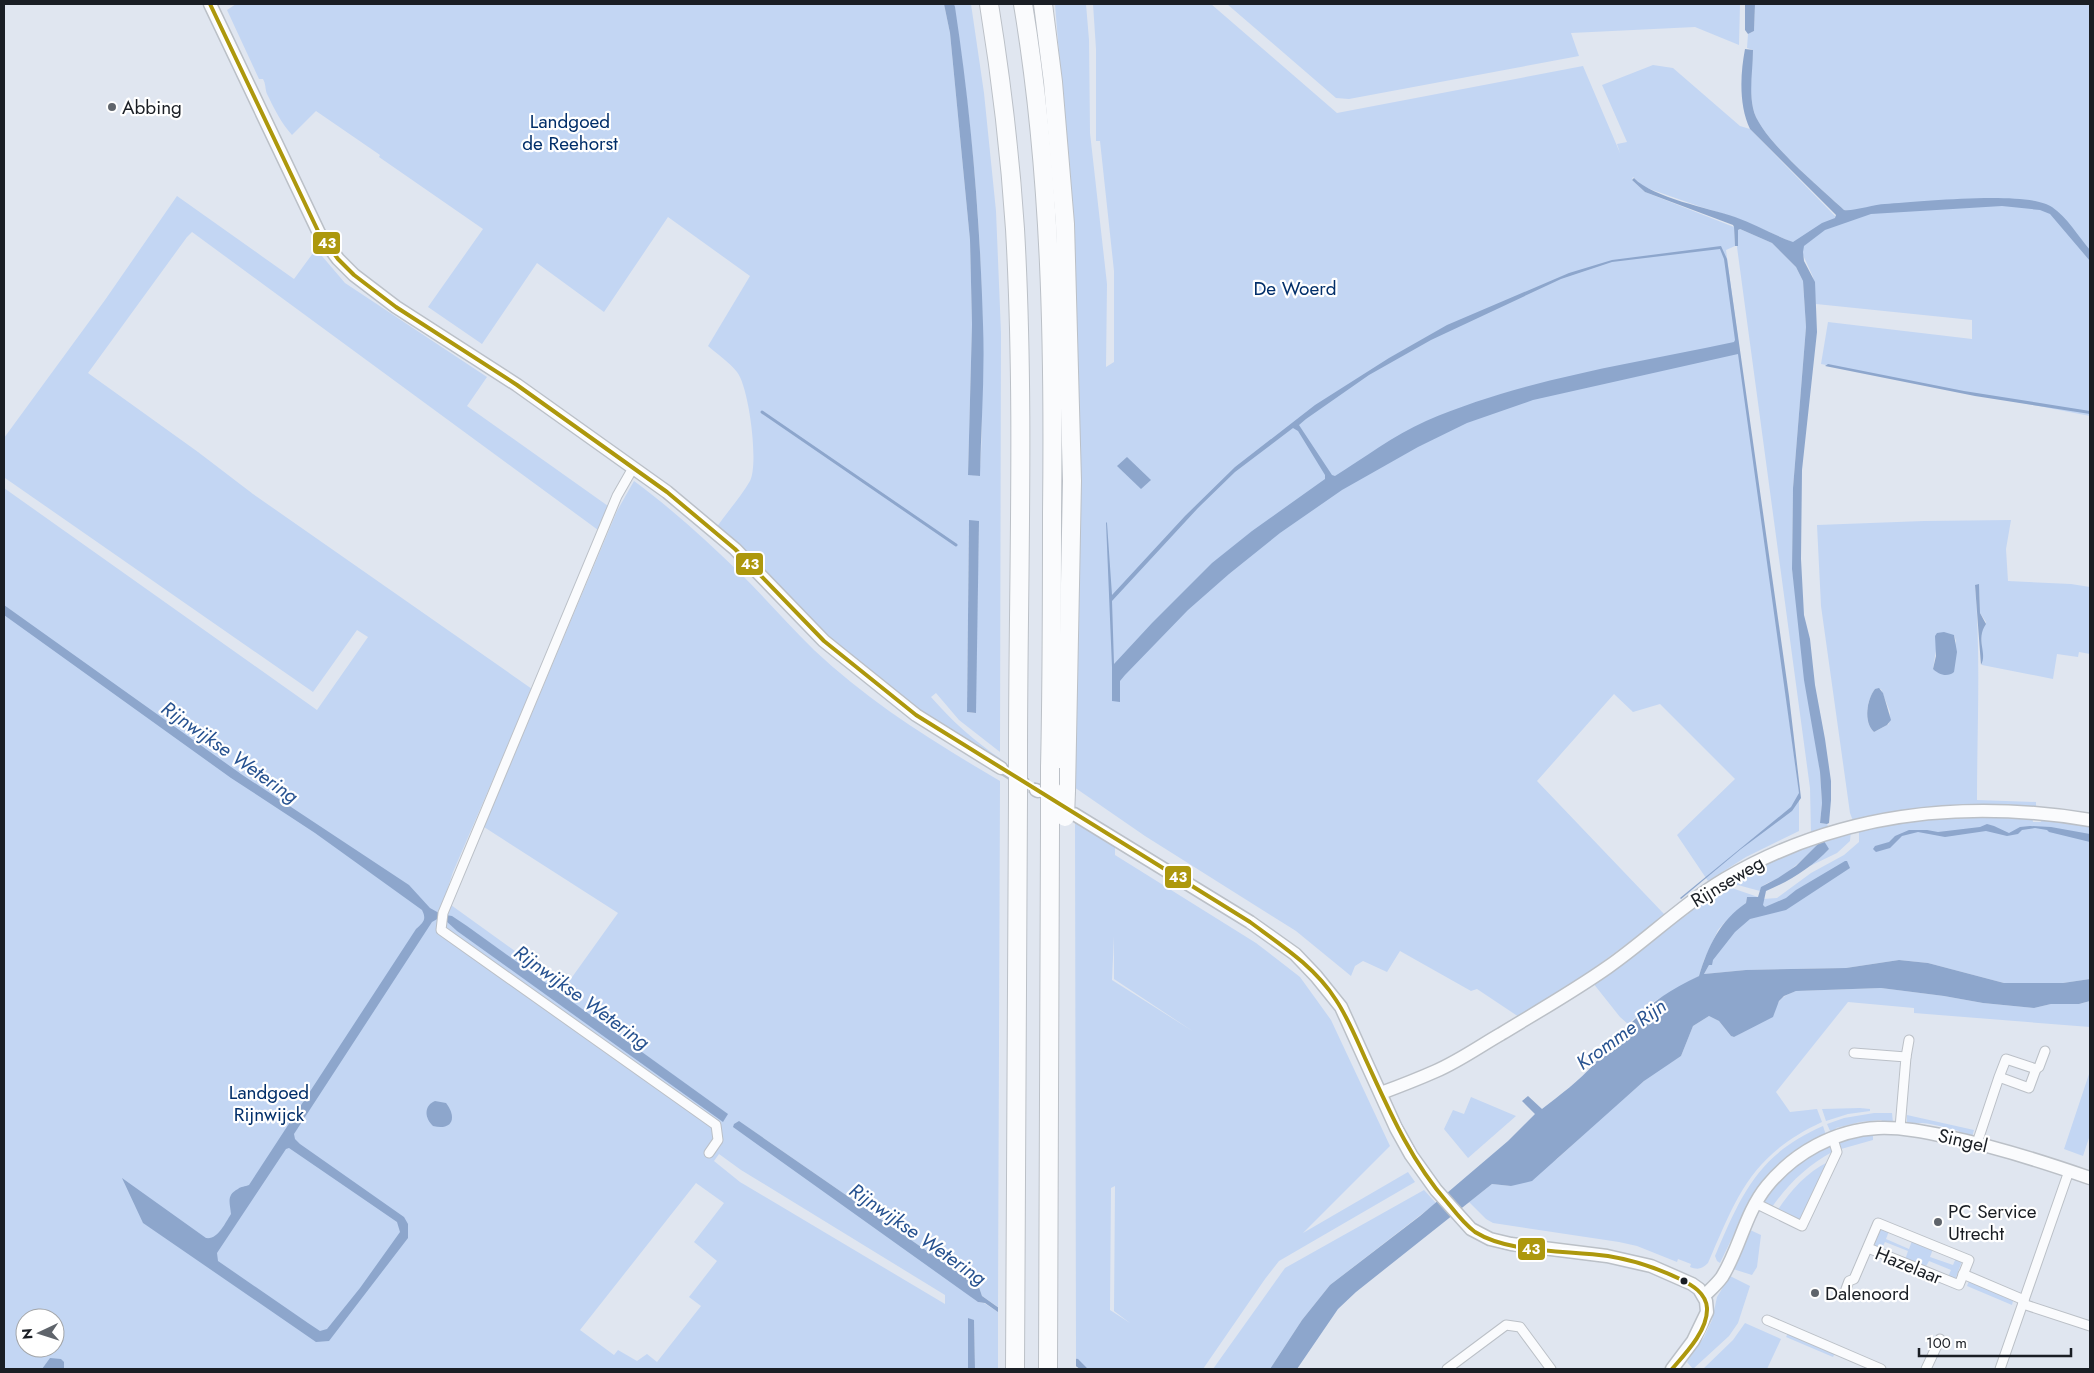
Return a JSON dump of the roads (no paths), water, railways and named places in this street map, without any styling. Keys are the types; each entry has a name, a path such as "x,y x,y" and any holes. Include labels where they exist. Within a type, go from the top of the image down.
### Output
{"highway":[{"path":"989,4 1010,167 1015,228 1020,373 1015,1369"},
{"path":"1023,4 1035,95 1044,189 1052,315 1053,480 1048,1364"},
{"path":"1043,4 1053,82 1065,224 1072,481 1066,790 1070,816 1051,863"}],"street":[{"path":"210,4 315,225 338,259 354,275 396,307 517,385 667,492 735,549 824,641 916,715 1000,768"},
{"path":"633,468 617,496 443,913 440,930 716,1125 718,1140 710,1153"},
{"name":"Rijnseweg","path":"1381,1093 1451,1063 1561,999 1610,966 1696,898 1723,880 1770,855 1807,840 1876,820 1937,812 2041,813 2090,820"},
{"path":"1070,816 1250,922 1295,954 1327,988 1341,1008 1396,1128 1411,1155 1439,1193 1471,1228 1490,1239 1511,1244 1607,1256 1657,1268 1692,1284 1704,1296 1707,1308 1704,1321 1689,1348 1672,1369"},
{"path":"1900,1128 1909,1040"},
{"path":"1999,1077 2029,1088 2036,1069 2040,1067 2045,1052"},
{"path":"1854,1053 1906,1057"},
{"path":"1977,1143 2006,1058 2036,1069"},
{"name":"Singel","path":"1704,1296 1722,1276 1755,1203 1766,1186 1789,1162 1815,1146 1833,1138 1867,1129 1900,1128 1977,1143 2090,1178"},
{"path":"1755,1203 1802,1226 1838,1152 1833,1138"},
{"path":"2000,1369 2069,1171"},
{"name":"Hazelaar","path":"1878,1223 1969,1260 1959,1285 1868,1248 1878,1223"},
{"path":"1846,1288 1849,1281 1854,1279 1868,1248"},
{"name":"Hazelaar","path":"1963,1274 2024,1302 2090,1326"},
{"path":"1767,1320 1881,1369"},
{"path":"1447,1369 1506,1325 1520,1327 1551,1369"},
{"path":"1926,1369 1940,1339"}],"water":[{"path":"944,4 954,4 955,7 966,86 977,205 982,284 983,343 980,476 968,475 972,324 970,240 950,33"},
{"path":"1745,4 1755,4 1754,31 1748,34 1745,30"},
{"path":"1745,49 1753,50 1751,94 1757,120 1792,162 1844,210 1881,204 1972,198 2020,199 2039,202 2052,207 2063,216 2090,250 2090,261 2050,214 2040,210 2002,206 1871,214 1825,230 1804,246 1804,261 1815,282 1817,332 1802,470 1801,559 1804,615 1810,639 1815,685 1831,781 1829,823 1827,824 1820,823 1822,803 1820,772 1804,680 1792,569 1793,488 1806,327 1803,281 1796,267 1772,243 1740,229 1738,230 1738,246 1735,246 1733,225 1645,192 1632,180 1634,178 1643,185 1667,197 1735,217 1793,242 1822,223 1835,218 1836,215 1750,129 1742,100 1742,69"},
{"path":"1721,246 1727,259 1789,696 1801,798 1792,811 1680,898 1791,807 1799,793 1738,354 1533,400 1467,423 1418,447 1342,490 1280,533 1229,574 1188,610 1125,675 1120,681 1120,702 1112,701 1106,522 1112,595 1185,516 1235,467 1315,405 1389,358 1447,325 1569,273 1612,260","holes":["1720,249 1724,259 1734,342 1539,383 1463,406 1402,433 1335,476 1332,475 1299,425 1369,375 1431,340 1561,279 1612,262","1293,428 1298,431 1325,475 1325,479 1252,531 1212,563 1114,664 1112,601 1198,508 1235,472"]},
{"path":"1828,364 1964,391 2090,411 2090,414 1975,396 1825,366"},
{"path":"1127,457 1151,480 1141,489 1117,466"},
{"path":"969,520 979,521 976,713 967,712"},
{"path":"1979,584 1980,613 1986,624 1981,641 1983,660 1981,665 1975,585"},
{"path":"4,605 241,774 409,885 430,908 439,913 439,918 432,922 294,1134 295,1139 300,1144 404,1217 408,1224 408,1238 329,1341 316,1342 143,1223 122,1178 206,1238 218,1234 231,1214 230,1197 240,1187 249,1185 416,929 422,923 424,916 422,910 315,833 231,778 4,615","holes":["289,1148 397,1222 400,1232 360,1288 327,1329 320,1331 218,1261 217,1253 286,1149"]},
{"path":"1944,632 1954,635 1957,652 1954,672 1946,675 1940,674 1933,669 1936,656 1935,636 1937,633"},
{"path":"1879,688 1883,693 1891,720 1887,725 1874,732 1868,722 1867,710 1872,693 1875,689"},
{"path":"1987,824 2009,833 2020,827 2051,827 2090,834 2090,842 2035,828 2022,830 2018,834 2007,836 1986,831 1945,837 1918,832 1902,836 1890,848 1876,852 1873,849 1875,846 1889,842 1895,836 1909,830 1938,832 1980,827"},
{"name":"Kromme Rijn","path":"1824,841 1829,849 1800,873 1766,891 1763,905 1765,907 1786,898 1845,861 1847,861 1850,868 1786,910 1750,919 1735,932 1704,974 1746,970 1846,968 1899,960 1928,963 2004,983 2063,983 2090,979 2090,1001 2079,1004 2051,1004 2034,1008 1983,1003 1881,988 1796,991 1784,996 1779,1001 1773,1017 1734,1037 1731,1036 1719,1021 1709,1016 1693,1026 1681,1056 1644,1081 1532,1181 1511,1186 1492,1184 1356,1292 1338,1309 1297,1369 1270,1369 1302,1320 1330,1285 1420,1216 1508,1141 1535,1114 1522,1101 1528,1096 1542,1109 1569,1088 1641,1014 1666,994 1699,976 1706,954 1716,935 1729,918 1746,903 1747,897 1758,897 1761,887 1796,866 1819,843"},
{"path":"446,915 452,916 467,926 728,1114 723,1122 457,931 445,920"},
{"path":"435,1101 446,1103 449,1108 452,1118 449,1125 433,1126 428,1120 426,1113 428,1106"},
{"path":"739,1121 979,1287 982,1296 1068,1357 1078,1359 1088,1369 1080,1369 985,1303 978,1302 733,1127"},
{"path":"968,1318 974,1320 975,1369 968,1369"},
{"path":"50,1358 61,1359 64,1362 64,1369 42,1369"}],"waterway":[{"path":"762,412 956,545"}],"tunnel":[{"path":"1001,768 1036,790"}],"place":[{"name":"Abbing","path":"112,107"},
{"name":"PC Service Utrecht","path":"1938,1222"},
{"name":"Dalenoord","path":"1815,1293"}],"park label":[{"name":"Landgoed de Reehorst","path":"570,132"},
{"name":"De Woerd","path":"1295,288"},
{"name":"Landgoed Rijnwijck","path":"269,1103"}],"water label":[{"name":"Rijnwijkse Wetering","path":"230,752"},
{"name":"Rijnwijkse Wetering","path":"582,997"},
{"name":"Rijnwijkse Wetering","path":"918,1234"}]}
